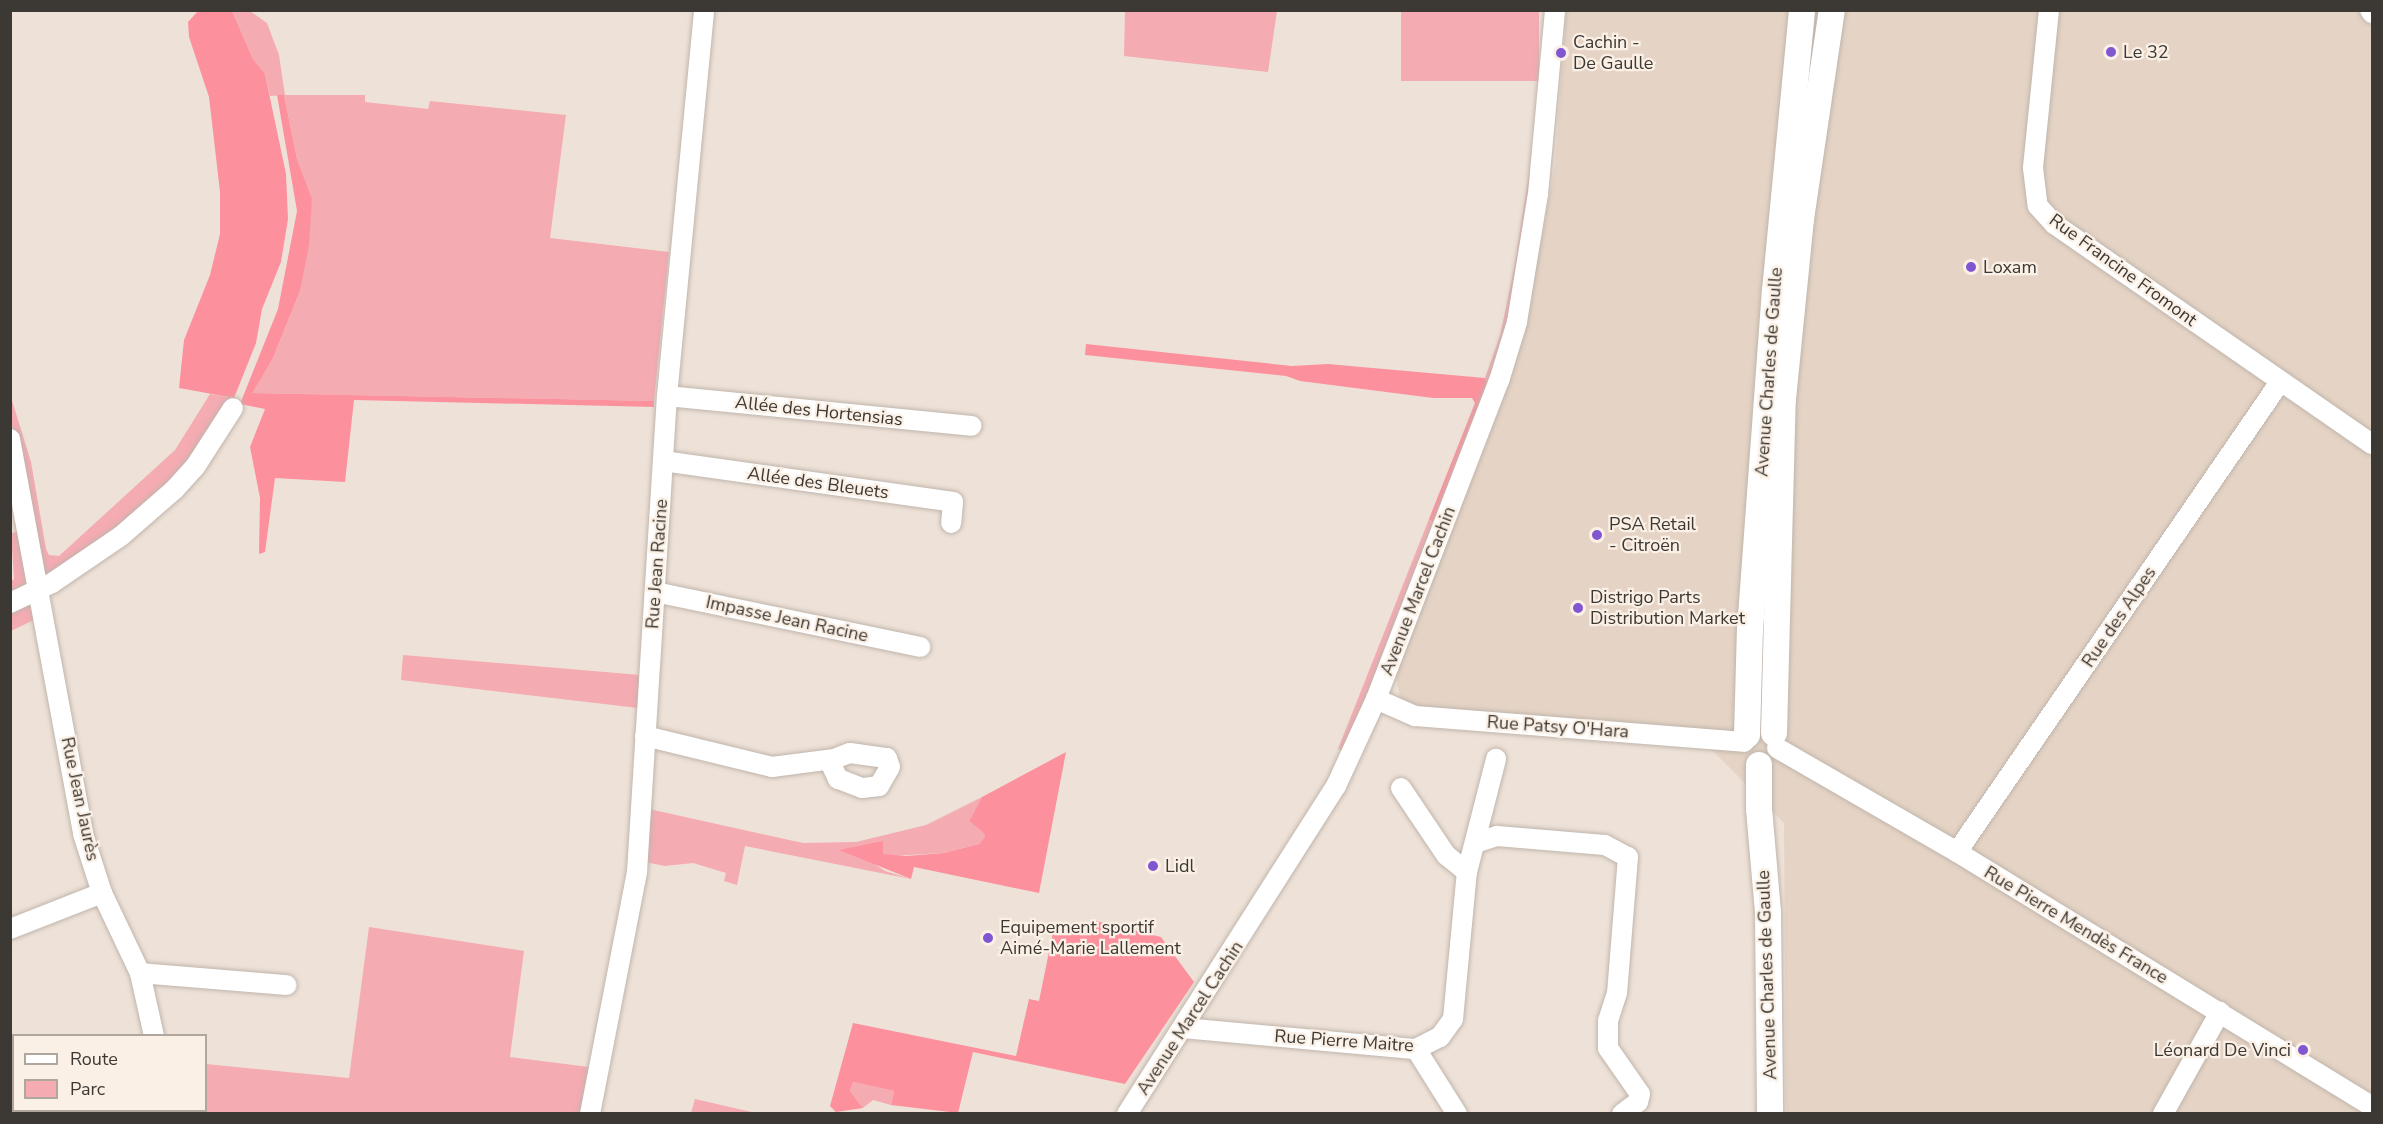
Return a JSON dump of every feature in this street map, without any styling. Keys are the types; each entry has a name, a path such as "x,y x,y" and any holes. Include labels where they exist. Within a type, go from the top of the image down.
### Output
{"main road":[{"name":"Avenue Charles de Gaulle","path":"1746,738 1750,630 1775,291 1802,10"},
{"name":"Avenue Charles de Gaulle","path":"1770,1113 1768,912 1759,809 1770,749 1784,399 1801,219 1832,10"},
{"path":"1746,738 1754,729 1770,749"}],"street":[{"name":"Rue Jean Racine","path":"590,1113 637,872 667,396 704,10"},
{"name":"Avenue Marcel Cachin","path":"1127,1113 1316,823 1376,699 1500,381 1517,322 1539,194 1554,10"},
{"name":"Avenue Charles de Gaulle","path":"1819,91 1822,10"},
{"name":"Rue Francine Fromont","path":"2049,10 2033,168 2038,206 2054,224 2373,444"},
{"name":"Rue des Alpes","path":"1957,852 2280,382"},
{"name":"Allée des Hortensias","path":"667,396 972,426"},
{"path":"10,603 38,591 121,536 174,490 195,467 233,408"},
{"name":"Rue Jean Jaurès","path":"10,439 83,834 102,893 140,974 154,1034"},
{"name":"Allée des Bleuets","path":"663,461 953,502 951,523"},
{"name":"Impasse Jean Racine","path":"655,592 920,647"},
{"name":"Rue Patsy O'Hara","path":"1376,699 1415,716 1746,738"},
{"path":"645,736 772,767 829,760"},
{"name":"Rue Pierre Mendès France","path":"1770,749 1957,852 2373,1107"},
{"name":"Rue Pierre Maitre","path":"1184,1028 1416,1049 1440,1037 1453,1019 1467,872 1496,759"},
{"path":"1401,788 1446,855 1467,872"},
{"path":"1475,843 1497,836 1605,845 1628,857 1617,993 1608,1021 1608,1048 1640,1094 1638,1102 1622,1113"},
{"path":"10,929 102,893"},
{"path":"140,974 287,985"},
{"path":"2163,1113 2220,1012"},
{"path":"1416,1049 1457,1113"},
{"path":"2370,1113 2373,1107"}],"shaded area":[{"path":"198,11 232,11 253,59 265,74 286,174 288,219 281,262 262,309 256,343 234,398 179,388 184,340 210,275 220,234 220,192 209,97 189,37 188,22"},
{"path":"1566,11 2372,11 2372,1113 1786,1113 1784,823 1710,748 1405,723 1394,666 1504,394 1530,302 1555,166"},
{"path":"277,95 284,95 297,159 312,199 309,245 300,291 273,358 252,393 654,401 654,407 354,400 345,482 275,478 265,552 259,554 260,498 250,447 265,409 240,404 278,309 297,211"},
{"path":"1086,344 1292,366 1328,364 1485,378 1488,384 1434,523 1429,519 1475,403 1472,398 1433,398 1300,381 1286,376 1085,355"},
{"path":"1066,752 1039,893 914,867 911,879 839,850 883,841 883,854 906,856 944,853 979,844 985,837 983,832 969,821 982,797"},
{"path":"1092,920 1161,937 1194,982 1125,1084 973,1052 958,1113 891,1105 894,1091 853,1082 850,1091 863,1108 836,1112 830,1106 853,1023 1016,1056 1029,999 1039,1001 1054,927 1078,933"}],"green space":[{"path":"232,11 250,11 267,23 279,55 285,95 365,95 365,102 428,109 430,101 566,115 550,238 669,252 654,401 251,393 273,358 300,291 312,200 297,159 284,95 270,96 265,74 253,59"},
{"path":"1125,11 1277,11 1268,72 1124,56"},
{"path":"1401,11 1539,11 1539,81 1401,81"},
{"path":"1530,167 1531,177 1507,324 1488,384 1485,378 1500,336 1515,264"},
{"path":"10,394 31,462 46,549 49,555 59,556 175,450 210,394 234,398 187,472 48,581 39,571 11,419"},
{"path":"1429,519 1434,523 1361,712 1343,751 1338,749"},
{"path":"22,531 29,587 11,598 11,581 14,579 11,533"},
{"path":"36,602 38,618 11,631 11,609"},
{"path":"403,655 640,675 638,708 401,680"},
{"path":"982,797 969,821 983,831 985,837 979,844 944,853 891,856 883,854 883,842 870,861 885,871 911,879 745,846 737,885 724,881 726,873 693,863 665,866 645,862 649,809 803,843 856,842 926,825"},
{"path":"369,927 524,951 510,1057 589,1067 580,1113 186,1112 207,1112 207,1064 349,1078"},
{"path":"853,1082 894,1091 891,1105 873,1100 863,1108 850,1091"},
{"path":"695,1099 756,1113 691,1113"}],"place":[{"name":"Le 32","path":"2111,52"},
{"name":"Cachin - De Gaulle","path":"1561,53"},
{"name":"Loxam","path":"1971,267"},
{"name":"PSA Retail - Citroën","path":"1597,535"},
{"name":"Distrigo Parts Distribution Market","path":"1578,608"},
{"name":"Lidl","path":"1153,866"},
{"name":"Equipement sportif Aimé-Marie Lallement","path":"988,938"},
{"name":"Léonard De Vinci","path":"2303,1050"}]}
